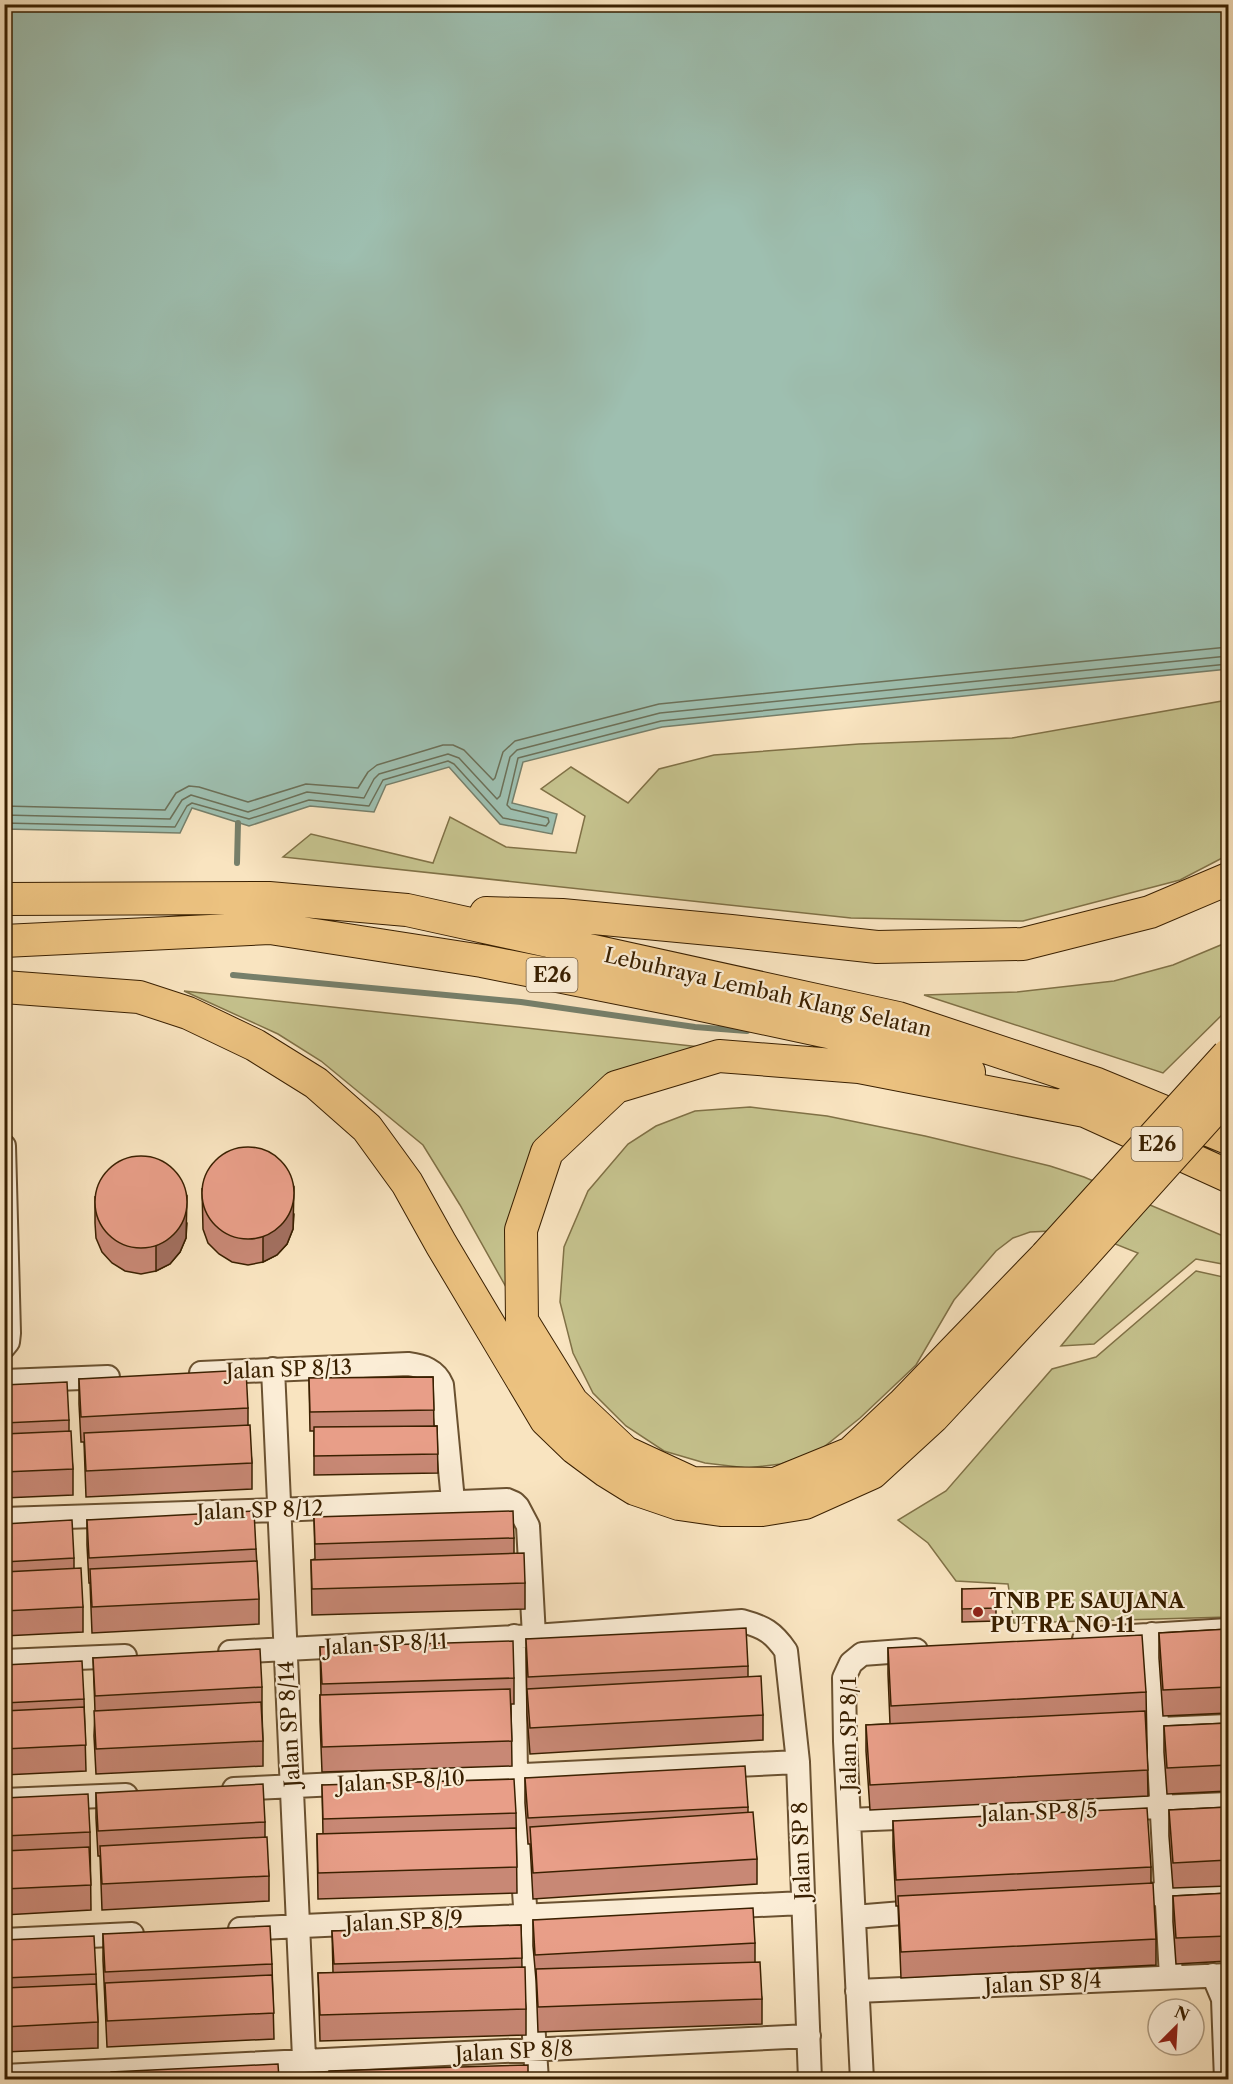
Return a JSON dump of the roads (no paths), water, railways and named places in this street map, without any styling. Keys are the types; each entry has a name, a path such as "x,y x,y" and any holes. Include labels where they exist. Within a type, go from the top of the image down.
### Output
{"highway":[{"path":"407,910 562,915 877,947 1023,944 1150,912 1228,879"},
{"name":"Lebuhraya Lembah Klang Selatan","path":"4,900 269,898 407,910 898,1018 1097,1084 1228,1138"},
{"name":"Lebuhraya Lembah Klang Selatan","path":"4,941 270,928 482,961 889,1044 1084,1111 1228,1176"},
{"path":"4,987 139,998 188,1013 255,1045 316,1083 367,1128 407,1183 546,1420 575,1448 635,1489 679,1504 721,1510 762,1509 805,1503 872,1473 933,1417 1228,1054"},
{"path":"1084,1111 859,1067 719,1056 616,1087 547,1152 521,1230 522,1321 572,1402 625,1452 692,1483 775,1484 852,1453 1057,1264 1228,1094"}],"street":[{"path":"4,1146 9,1333 6,1344"},
{"name":"Jalan SP 8/13","path":"182,1374 408,1364 429,1369 439,1378 442,1385 453,1501"},
{"name":"Jalan SP 8/14","path":"273,1369 305,2070"},
{"path":"4,1381 125,1376"},
{"name":"Jalan SP 8/12","path":"4,1519 278,1510 498,1499 514,1503 528,1526 524,1636"},
{"name":"Jalan SP 8/11","path":"213,1653 742,1622 767,1629"},
{"name":"Jalan SP 8","path":"767,1629 786,1651 798,1762 810,2079"},
{"path":"1059,1641 1228,1630"},
{"path":"1152,1634 1171,1977"},
{"path":"524,1636 516,1775 537,2079"},
{"name":"Jalan SP 8/1","path":"862,2079 845,1742 844,1678 855,1658 862,1654 932,1649"},
{"path":"4,1661 142,1656"},
{"path":"1100,1732 1228,1726"},
{"path":"845,1742 868,1741"},
{"name":"Jalan SP 8/10","path":"209,1790 798,1762"},
{"path":"4,1800 150,1793"},
{"name":"Jalan SP 8/5","path":"849,1820 1228,1804"},
{"path":"1109,1898 1228,1890"},
{"name":"Jalan SP 8/9","path":"219,1930 803,1903"},
{"path":"854,1917 947,1910"},
{"path":"4,1940 151,1933"},
{"path":"1221,1975 1227,2070"},
{"name":"Jalan SP 8/4","path":"857,1991 1221,1975"},
{"name":"Jalan SP 8/8","path":"4,2076 305,2070 535,2049 809,2036"}],"water":[{"path":"5,4 1228,5 1228,669 662,727 523,762 512,803 557,814 552,834 500,824 449,767 386,785 374,812 310,806 249,826 192,808 180,833 5,829"}],"waterway":[{"path":"237,863 238,823"},
{"path":"233,975 521,1002 695,1027 747,1031"}],"place":[{"name":"TNB PE SAUJANA PUTRA NO 11","path":"978,1612"}]}
